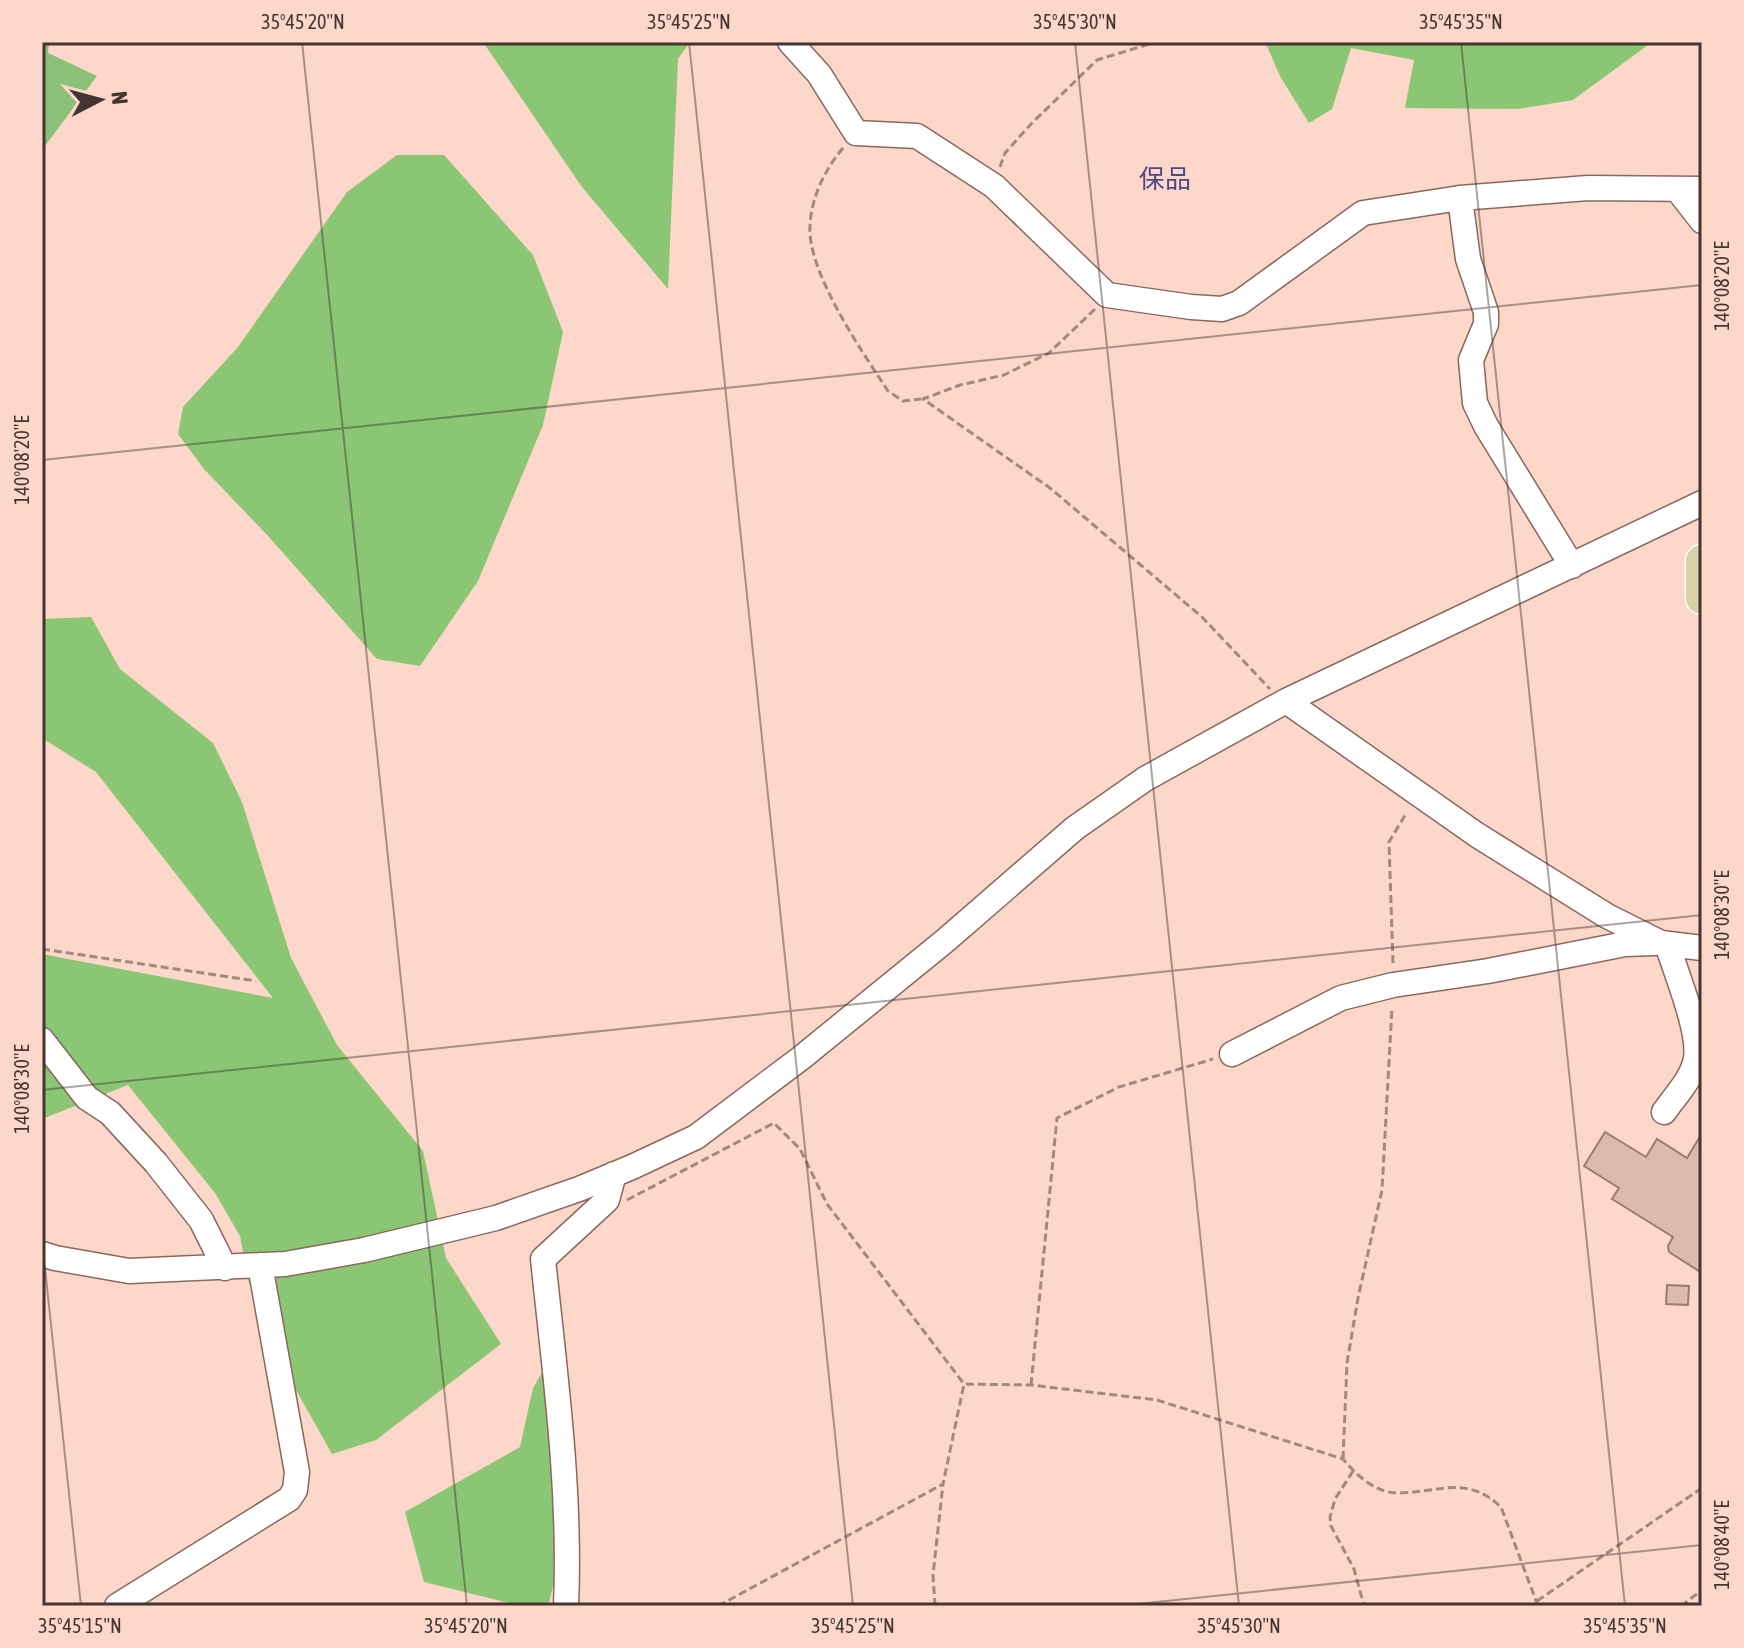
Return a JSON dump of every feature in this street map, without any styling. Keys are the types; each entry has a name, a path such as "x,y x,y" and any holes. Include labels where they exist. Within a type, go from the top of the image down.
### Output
{"main road":[{"path":"1702,561 1702,598"}],"street":[{"path":"790,42 819,74 856,133 917,136 994,186 1107,295 1222,309 1239,303 1363,213 1460,198 1588,188 1702,189"},
{"path":"1677,189 1702,221"},
{"path":"1460,198 1468,259 1486,312 1486,324 1471,360 1475,403 1572,566"},
{"path":"46,1258 129,1271 285,1264 364,1250 496,1218 579,1189 696,1137 778,1076 946,940 1075,828 1145,779 1286,701 1702,503"},
{"path":"1286,701 1477,835 1594,908 1664,944 1695,1035 1696,1059 1689,1078 1664,1112"},
{"path":"1232,1054 1341,998 1393,985 1488,971 1625,944 1702,948"},
{"path":"42,1040 87,1098 110,1113 156,1163 201,1220 225,1268"},
{"path":"566,1606 568,1559 559,1407 543,1259 607,1200 614,1174"},
{"path":"117,1606 289,1499 295,1490 297,1472 260,1265"}],"path":[{"path":"994,186 1005,153 1097,60 1156,42"},
{"path":"856,133 829,165 811,213 809,230 822,281 888,391 903,401 923,399 960,385 1004,375 1049,353 1107,295"},
{"path":"923,399 1050,488 1202,617 1265,685 1286,701"},
{"path":"1343,1459 1347,1363 1382,1190 1393,985 1389,842 1419,793"},
{"path":"42,949 256,981"},
{"path":"1031,1385 1057,1118 1119,1087 1232,1054"},
{"path":"607,1200 628,1200 774,1123 800,1149 827,1204 964,1384 943,1484 933,1575 935,1606"},
{"path":"964,1384 1031,1385 1157,1400 1343,1459 1353,1471 1381,1490 1398,1494 1447,1486 1490,1497 1501,1507 1537,1604 1702,1488"},
{"path":"1353,1471 1335,1499 1330,1517 1331,1526 1354,1569 1364,1606"},
{"path":"718,1606 943,1484"},
{"path":"1681,1606 1702,1590"}],"green space":[{"path":"42,42 49,42 48,53 97,76 42,150"},
{"path":"483,42 690,42 678,59 668,289 582,187"},
{"path":"1265,42 1652,42 1573,100 1517,109 1405,108 1414,60 1351,48 1332,109 1309,123 1281,78"},
{"path":"397,155 444,155 533,255 563,332 543,425 478,581 420,666 377,659 204,469 178,434 183,407 238,347 347,192"},
{"path":"91,617 120,669 213,743 242,802 291,958 337,1045 423,1151 446,1258 501,1344 376,1440 332,1454 291,1381 249,1283 240,1236 215,1193 128,1085 42,1119 42,954 273,998 96,772 42,738 42,619"},
{"path":"543,1371 558,1566 548,1606 521,1606 424,1582 405,1512 520,1447 533,1388"}],"building":[{"path":"1605,1132 1646,1157 1657,1139 1687,1158 1702,1133 1702,1273 1669,1252 1668,1246 1673,1237 1612,1199 1619,1188 1584,1166"},
{"path":"1667,1285 1689,1286 1688,1305 1666,1304"}],"district":[{"name":"保品","path":"1165,179"}]}
